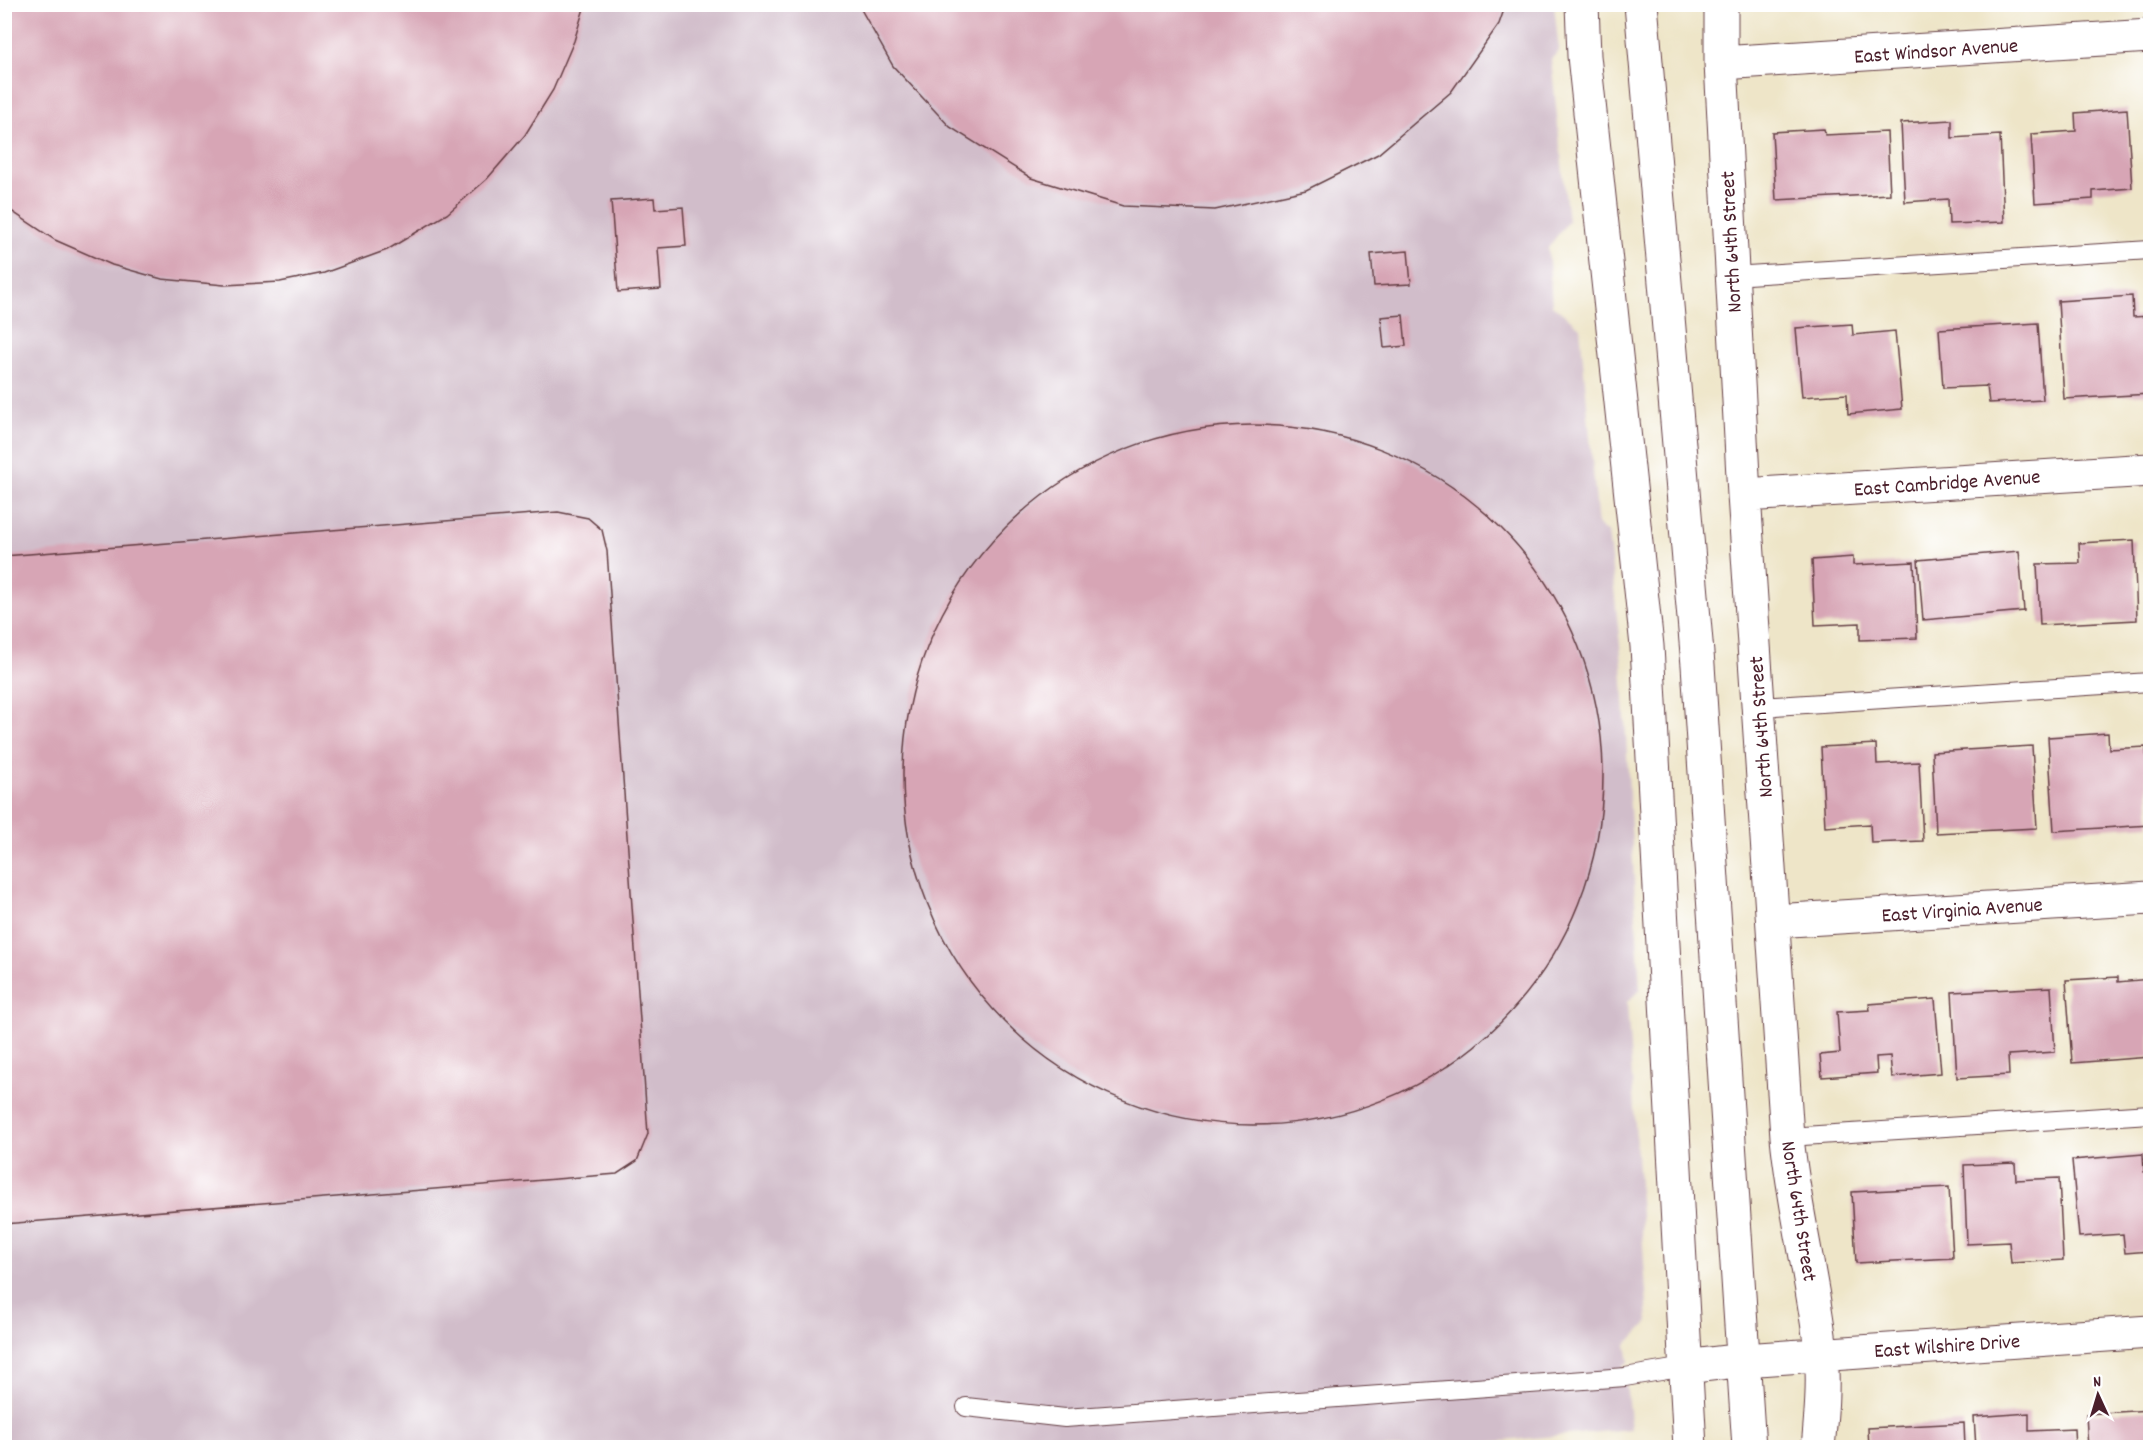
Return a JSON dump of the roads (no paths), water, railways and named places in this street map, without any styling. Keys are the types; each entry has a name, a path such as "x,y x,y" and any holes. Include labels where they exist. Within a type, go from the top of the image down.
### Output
{"street":[{"path":"1582,4 1584,56 1647,646 1690,1448"},
{"path":"1641,4 1698,665 1749,1448"},
{"name":"North 64th Street","path":"1721,4 1721,63 1744,495 1787,1137 1791,1174 1821,1353 1822,1402 1818,1448"},
{"name":"East Windsor Avenue","path":"1721,63 2151,36"},
{"name":"East Cambridge Avenue","path":"1744,495 2151,470"},
{"name":"East Virginia Avenue","path":"1774,921 2151,898"},
{"name":"East Wilshire Drive","path":"1685,1367 1821,1353 2151,1332"}],"lane":[{"path":"1732,276 2151,250"},
{"path":"1759,707 2151,682"},
{"path":"1787,1137 2151,1114"},
{"path":"966,1407 1065,1418 1625,1377 1685,1367"}]}
